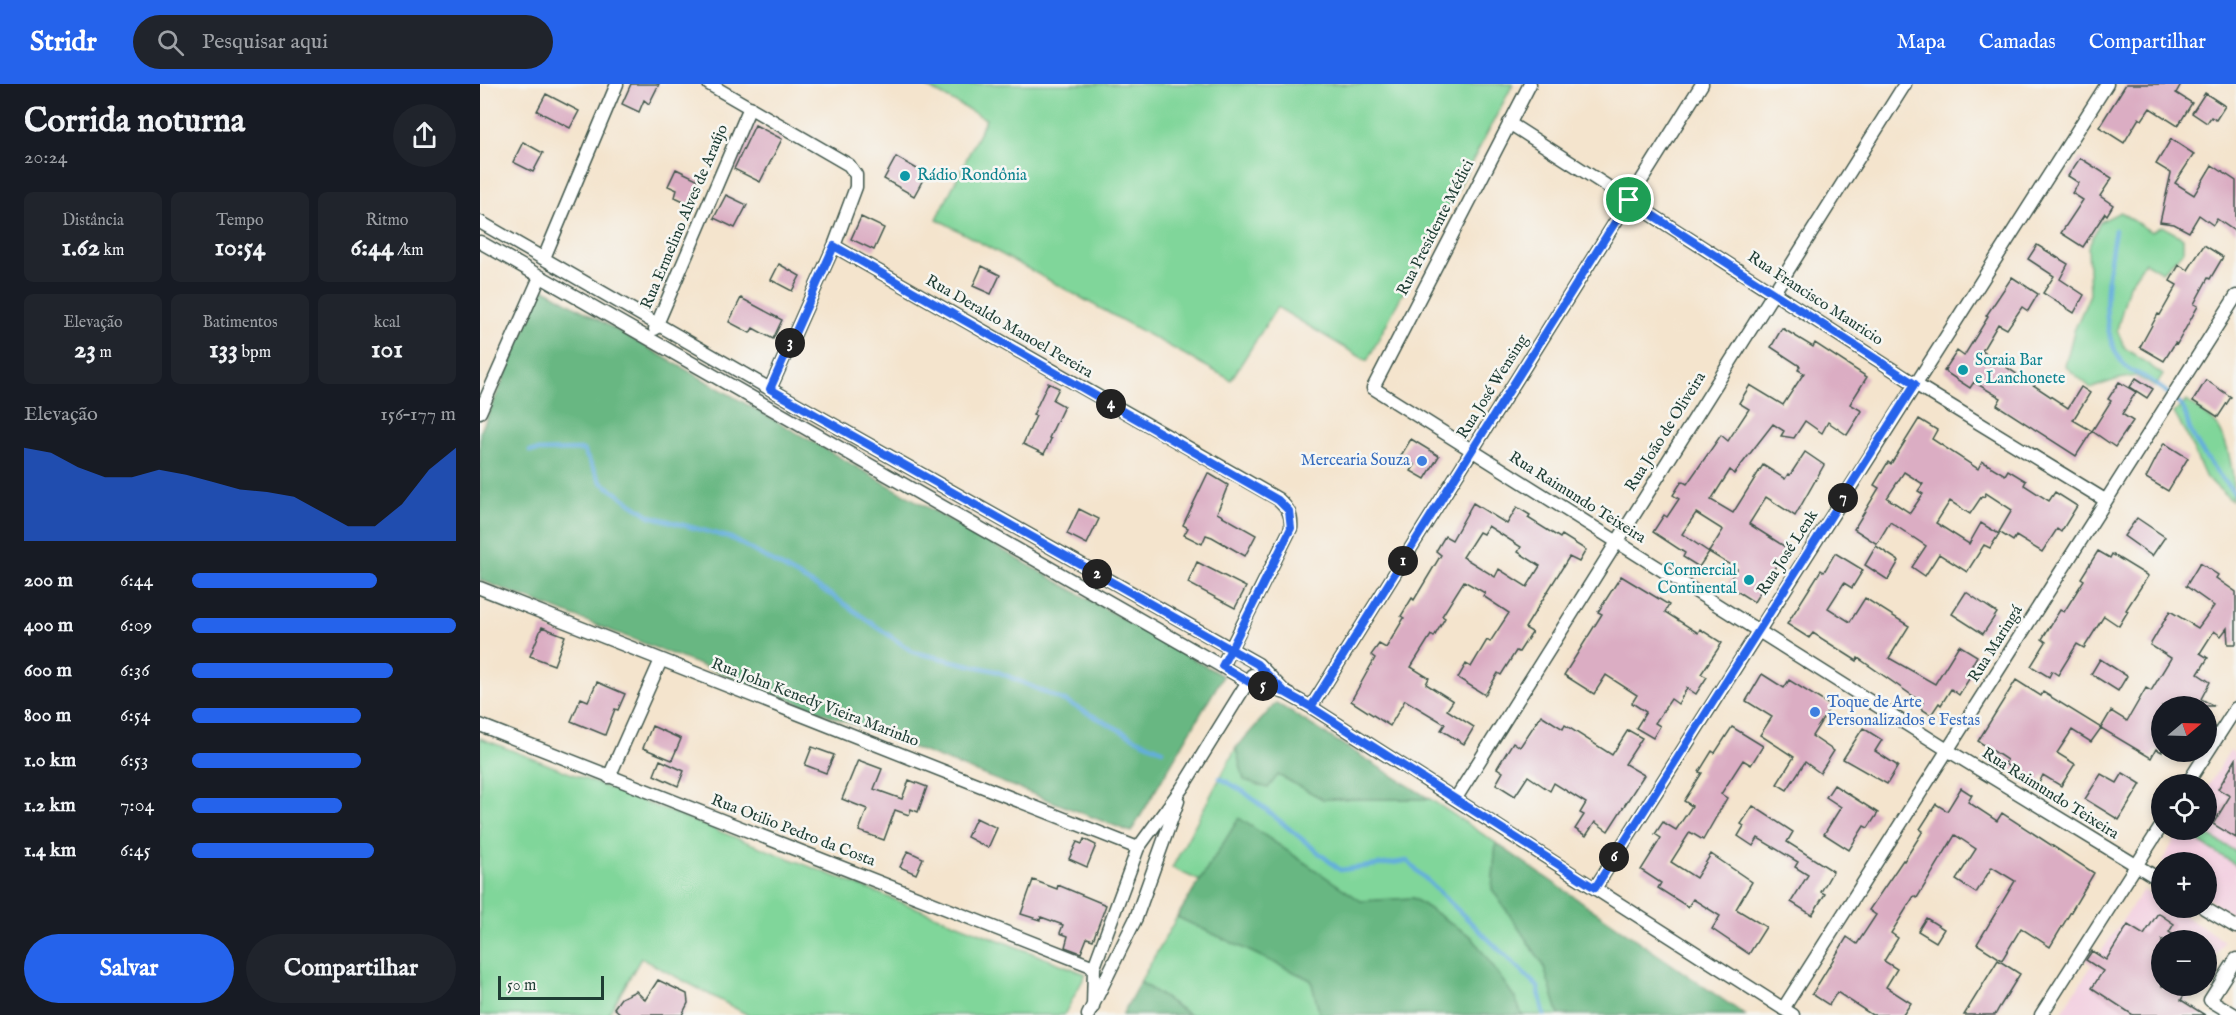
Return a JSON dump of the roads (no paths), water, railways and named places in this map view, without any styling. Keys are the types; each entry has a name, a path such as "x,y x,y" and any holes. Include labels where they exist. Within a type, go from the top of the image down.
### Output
{"street":[{"path":"544,258 617,84"},
{"path":"709,84 849,165 856,175 856,186 834,246 770,389"},
{"name":"Rua Presidente Médici","path":"1373,388 1530,84"},
{"name":"Rua José Wensing","path":"1311,707 1702,84"},
{"name":"Rua João de Oliveira","path":"1456,798 1905,84"},
{"name":"Rua José Lenk","path":"1595,888 2107,84"},
{"name":"Rua Ermelino Alves de Araújo","path":"650,340 750,107"},
{"name":"Rua Francisco Mauricio","path":"1509,123 1915,384 2105,500"},
{"path":"480,222 1257,664 1286,693"},
{"path":"480,242 1249,682 1286,693 1311,707 1788,1012"},
{"name":"Rua Deraldo Manoel Pereira","path":"834,246 1278,500 1289,511 1292,520 1288,534 1231,649"},
{"path":"480,412 540,277"},
{"name":"Rua Maringá","path":"1788,1012 2105,500 2236,296"},
{"name":"Rua Raimundo Teixeira","path":"1373,388 1616,543 2151,875"},
{"name":"Rua John Kenedy Vieira Marinho","path":"480,588 1138,848"},
{"path":"1222,666 1231,649"},
{"path":"609,777 661,660"},
{"path":"1091,1011 1094,967 1138,848 1182,788 1249,682 1257,664"},
{"path":"2193,774 2236,708"},
{"name":"Rua Otilio Pedro da Costa","path":"480,726 1094,967"},
{"path":"1091,1011 1136,918 1182,788"},
{"path":"2041,1015 2152,840"},
{"path":"2217,916 2236,927"},
{"path":"2235,1015 2210,1000 2236,959"}],"waterway":[{"path":"2115,230 2109,264 2106,304 2111,342 2119,358 2130,370 2155,384 2182,407 2200,449 2236,495"},
{"path":"530,451 583,450 601,482 650,516 731,538 833,596 913,652 996,671 1067,702 1162,750"},
{"path":"1220,778 1243,791 1340,870 1407,861 1538,987 1544,1015"}],"place":[{"name":"Rádio Rondônia","path":"905,176"},
{"name":"Soraia Bar e Lanchonete","path":"1963,370"},
{"name":"Mercearia Souza","path":"1422,461"},
{"name":"Cormercial Continental","path":"1749,580"},
{"name":"Toque de Arte Personalizados e Festas","path":"1815,712"}]}
